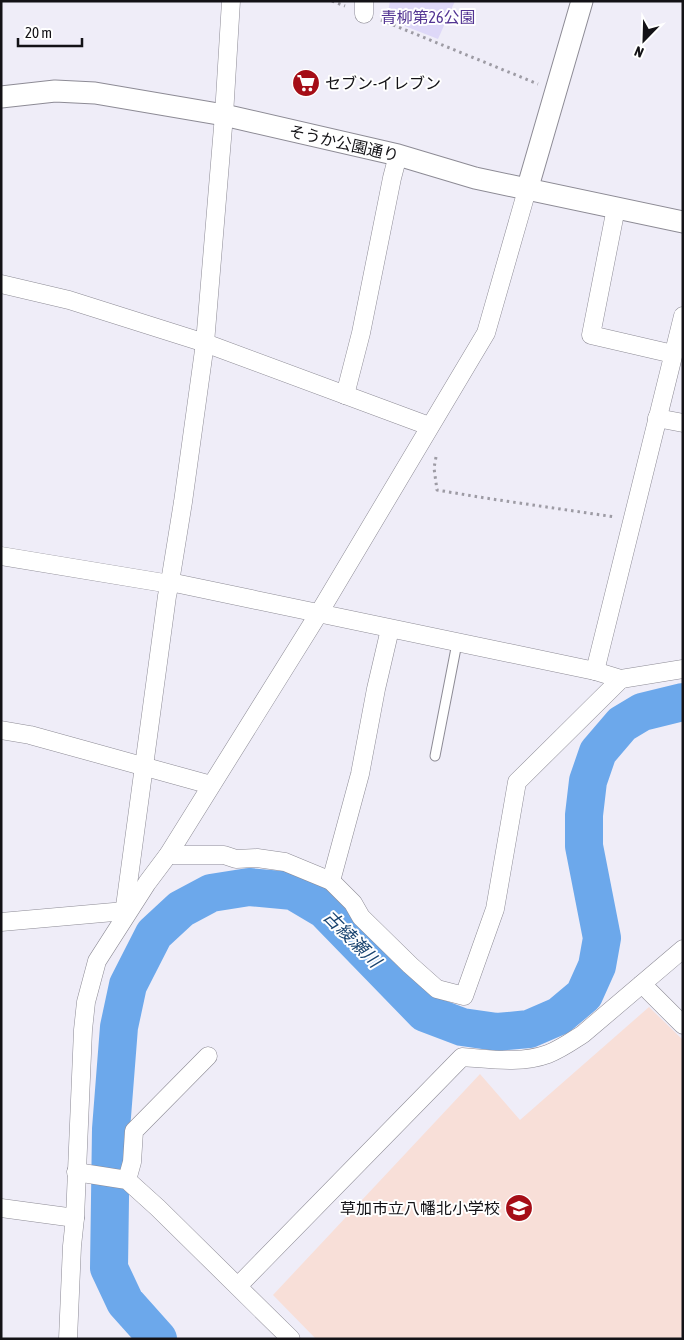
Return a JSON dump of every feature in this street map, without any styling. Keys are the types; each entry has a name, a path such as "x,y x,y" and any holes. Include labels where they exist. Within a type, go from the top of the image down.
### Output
{"street":[{"path":"119,928 125,911 166,596 170,583 206,343 231,1"},
{"path":"68,1339 83,1030 86,1002 97,961 212,785 318,613 486,332 582,1"},
{"name":"そうか公園通り","path":"1,97 56,91 95,93 224,115 398,155 475,178 683,222"},
{"path":"345,395 361,333 398,155"},
{"path":"616,208 591,335 673,354"},
{"path":"1,284 69,300 206,343 345,395 427,430"},
{"path":"595,671 683,316"},
{"path":"657,418 683,423"},
{"path":"1,556 170,583 621,678 683,669"},
{"path":"331,881 360,774 376,689 390,629"},
{"path":"168,855 224,855 236,859 257,858 285,862 331,881 353,903 361,917 437,989 464,996 495,909 517,782 621,678"},
{"path":"1,730 30,735 212,785"},
{"path":"1,922 125,911"},
{"path":"238,1286 462,1057 513,1060 547,1054 566,1045 582,1034 683,949"},
{"path":"642,984 683,1025"},
{"path":"126,1180 132,1162 134,1131 208,1056"},
{"path":"76,1172 126,1180 158,1208 291,1339"},
{"path":"1,1208 75,1218"}],"lane":[{"path":"435,756 458,643"}],"path":[{"path":"332,1 364,7 557,91"},
{"path":"427,430 439,441 434,468 436,490 632,520"}],"shaded area":[{"name":"草加市立八幡北小学校","path":"649,1007 683,1040 683,1335 679,1339 316,1339 273,1295 480,1074 520,1120"}],"green space":[{"name":"青柳第26公園","path":"390,1 455,1 438,39 387,19"}],"waterway":[{"name":"古綾瀬川","path":"158,1339 125,1302 109,1268 111,1129 119,1027 128,985 154,934 181,909 211,893 249,887 293,891 325,910 425,1013 462,1027 497,1032 529,1029 559,1016 584,995 597,966 602,938 584,846 584,815 588,781 598,752 622,724 642,712 683,702"}],"place":[{"name":"セブン-イレブン","path":"306,83"},
{"name":"草加市立八幡北小学校","path":"519,1208"}]}
